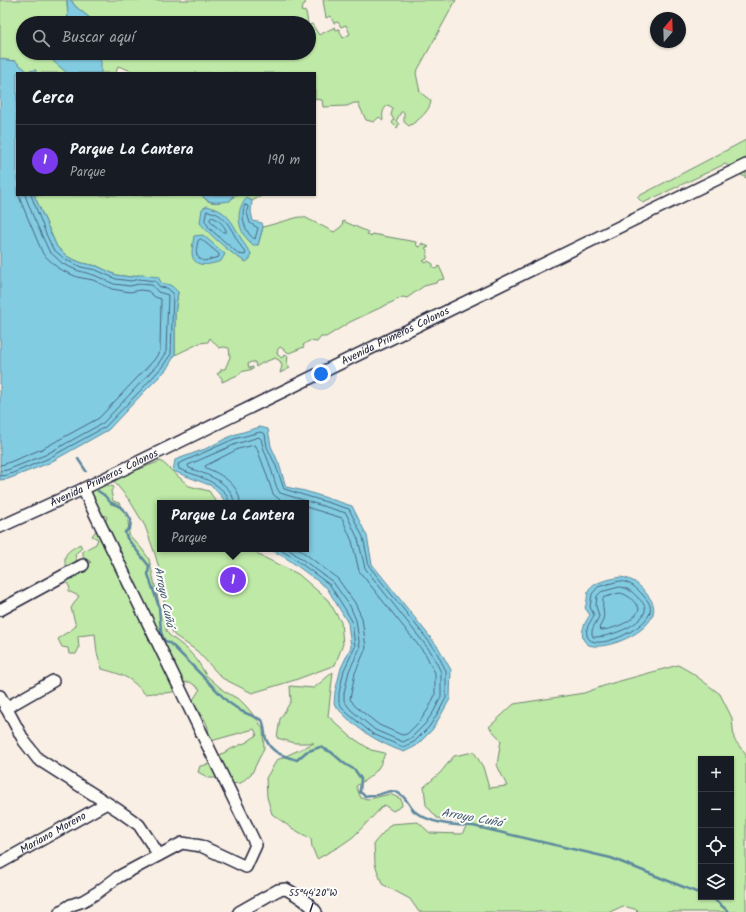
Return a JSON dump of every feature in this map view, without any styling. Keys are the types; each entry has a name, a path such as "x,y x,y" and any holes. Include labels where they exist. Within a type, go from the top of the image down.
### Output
{"street":[{"name":"Avenida Primeros Colonos","path":"0,527 83,489 746,165"},
{"path":"60,912 73,909 118,877 182,843 201,846 246,867 256,845 83,489"},
{"path":"0,610 83,565"},
{"path":"6,708 53,681"},
{"path":"0,696 24,741 38,759 139,825 159,855"},
{"name":"Mariano Moreno","path":"0,863 107,803"},
{"path":"239,912 278,890 286,889 296,894 316,912"}],"green space":[{"path":"0,0 67,0 68,16 16,16 16,60 316,60 316,30 319,35 335,27 336,30 339,29 343,38 350,34 346,25 341,27 338,22 334,23 330,16 326,18 323,0 456,0 416,73 420,92 431,101 430,105 423,115 409,126 404,122 404,112 401,112 396,121 399,124 397,128 392,123 394,120 391,115 393,108 388,105 383,111 383,120 379,117 374,122 366,120 358,103 347,106 323,107 322,100 316,99 316,72 134,72 118,66 116,72 36,72 27,71 15,61 0,58"},
{"path":"71,0 306,0 301,11 306,12 307,16 87,16 75,6"},
{"path":"746,140 746,178 725,164 643,203 637,197"},
{"path":"34,196 203,196 208,201 216,202 233,198 234,196 261,196 252,201 246,198 258,245 263,227 304,217 334,232 342,226 343,221 368,232 367,234 371,237 372,234 416,242 417,246 420,247 422,243 429,247 425,248 427,250 427,259 423,261 426,263 428,261 433,264 433,267 436,269 439,266 445,279 424,286 407,298 403,297 350,322 326,337 321,337 317,342 309,341 303,345 304,347 289,353 280,347 277,354 282,358 285,355 288,356 287,364 290,368 280,373 282,366 280,361 275,358 256,367 255,362 251,362 248,364 249,368 253,367 253,369 241,372 240,374 222,382 222,378 217,374 221,371 221,369 225,369 230,357 229,348 219,348 210,338 208,342 200,343 175,355 175,314 178,292 138,275 131,277 116,275 97,266 82,263 68,257 57,247"},
{"path":"161,461 189,486 209,491 215,500 157,500 157,552 256,552 259,555 298,574 328,600 341,622 343,644 335,665 295,680 252,693 222,678 197,651 174,635 165,615 166,630 169,635 186,648 197,660 206,675 224,691 240,700 246,706 263,729 264,748 252,773 241,783 230,784 220,778 209,778 198,772 200,766 210,764 212,759 247,742 257,735 254,729 211,741 208,728 203,717 197,708 191,703 200,689 190,682 180,683 173,692 145,694 126,677 102,669 97,653 95,634 78,636 79,648 76,654 69,654 68,648 62,647 58,639 76,626 71,608 79,596 68,591 70,588 61,573 66,567 66,555 80,544 82,548 75,554 78,567 74,571 80,573 86,572 85,566 91,562 83,557 83,551 96,544 98,539 92,536 97,529 102,532 107,517 98,512 93,503 91,485 103,484 114,487 111,491 113,501 119,503 128,520 129,534 149,559 159,603 164,612 164,586 145,526 130,501 112,479"},
{"path":"678,665 692,673 720,694 732,718 734,739 746,755 746,912 636,912 638,910 623,906 610,912 419,912 410,899 382,884 375,864 374,843 391,824 418,822 430,833 462,834 468,823 437,818 426,805 424,787 440,773 454,756 474,752 483,767 489,788 507,786 497,765 501,740 489,727 514,704 584,693 609,684"},
{"path":"333,672 328,716 350,736 371,750 385,753 380,765 374,773 356,786 361,798 369,799 390,794 401,799 402,806 393,811 384,805 353,837 317,859 312,847 311,839 290,827 272,814 267,797 266,778 277,760 314,743 295,743 277,738 280,719 291,701 290,686 314,688"}],"water":[{"path":"67,0 71,0 75,6 87,16 68,16"},
{"path":"0,58 15,61 27,71 36,70 35,72 16,72 16,196 34,196 57,247 68,257 82,263 97,266 116,275 131,277 144,275 158,277 162,284 173,287 178,292 175,314 175,355 166,370 108,430 49,463 8,479 0,480"},
{"path":"52,60 100,60 101,61 101,72 66,72"},
{"path":"203,196 233,196 230,201 218,202 211,202"},
{"path":"247,198 252,201 251,212 253,221 262,223 263,227 258,245 253,245 248,240 240,225 239,215 241,206"},
{"path":"207,206 217,209 227,216 243,243 251,253 250,259 246,262 234,255 215,239 200,223 202,209"},
{"path":"203,235 225,254 221,261 208,264 199,264 193,258 192,251 194,236"},
{"path":"260,427 268,429 271,446 279,464 286,487 305,491 352,506 367,536 372,564 438,647 451,670 450,699 432,730 416,746 404,752 384,744 357,727 334,704 335,692 341,668 351,647 348,623 327,588 289,560 275,552 309,552 309,500 224,500 212,486 173,471 175,460 205,449 233,435"},
{"path":"620,577 629,579 636,583 649,597 654,608 651,619 643,628 618,642 604,646 593,646 586,643 582,632 590,615 585,608 590,588 597,583"}],"waterway":[{"name":"Arroyo Cuñá","path":"78,459 86,471"},
{"name":"Arroyo Cuñá","path":"98,491 111,503 119,506 127,513 131,520 130,528 125,532 127,538 149,566 148,574 159,607 161,632 164,640 171,644 228,702 241,711 262,720 268,744 275,751 297,760 306,752 320,747 331,752 355,770 361,779 360,792 365,796 377,795 390,791 395,792 401,794 414,811 427,819 450,824 473,826 611,858 698,893"},
{"name":"Arroyo Cuñá","path":"715,900 729,912"}],"place":[{"name":"Parque La Cantera","path":"233,580"}]}
